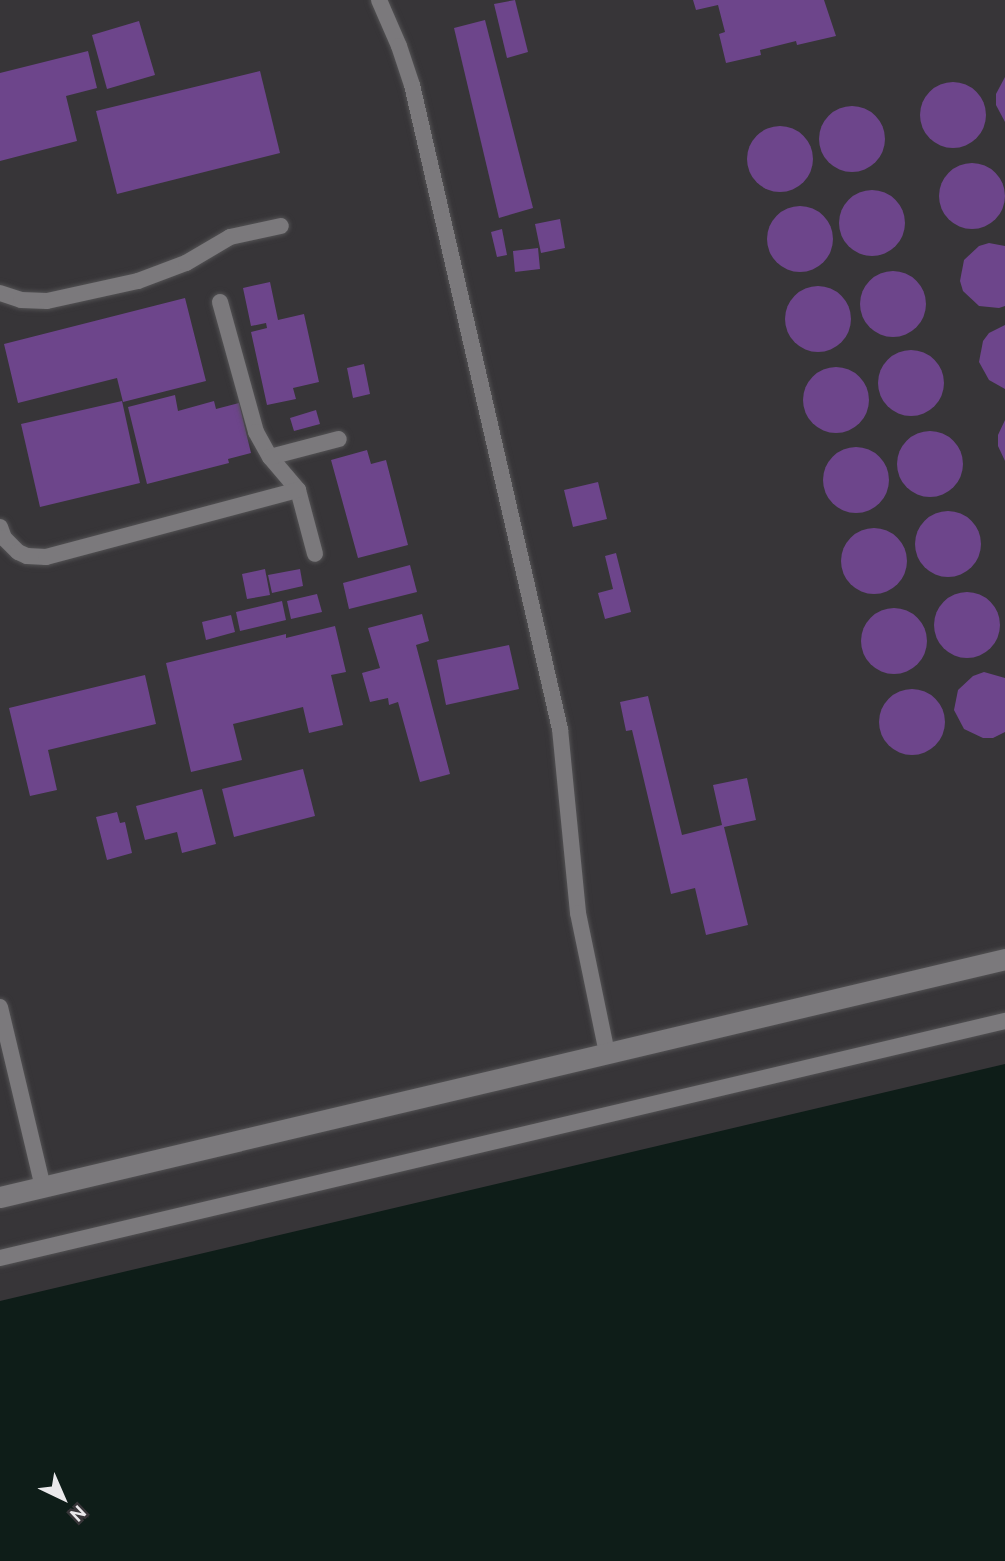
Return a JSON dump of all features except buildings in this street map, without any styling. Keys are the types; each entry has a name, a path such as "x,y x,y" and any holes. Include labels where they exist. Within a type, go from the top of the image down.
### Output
{"street":[{"path":"0,1197 1005,959"}],"lane":[{"path":"379,0 412,85 560,729 578,913 607,1053"},
{"path":"0,293 21,300 47,302 138,281 186,263 230,237 281,226"},
{"path":"220,302 251,419 270,457 298,490 315,554"},
{"path":"270,457 339,439"},
{"path":"0,527 4,538 18,552 27,556 46,557 298,490"},
{"path":"0,1007 43,1187"},
{"path":"0,1258 1005,1021"}],"shaded area":[{"path":"1005,1064 1005,1561 0,1561 0,1301"}]}
